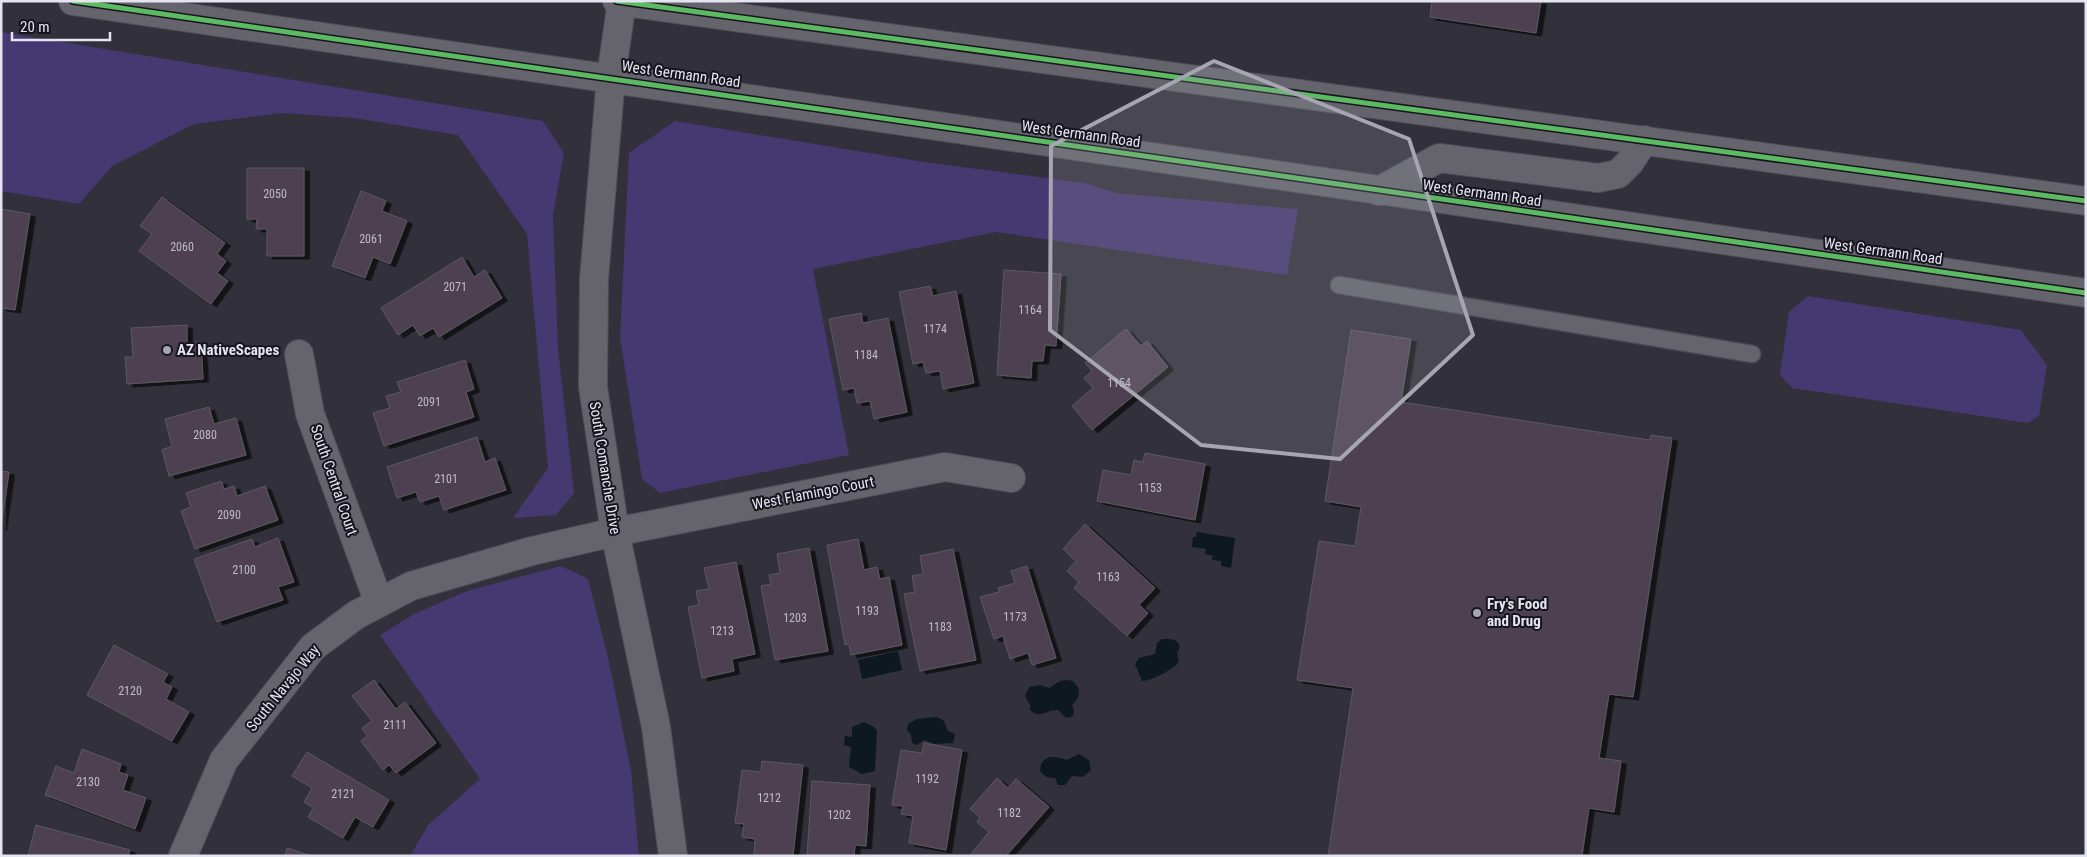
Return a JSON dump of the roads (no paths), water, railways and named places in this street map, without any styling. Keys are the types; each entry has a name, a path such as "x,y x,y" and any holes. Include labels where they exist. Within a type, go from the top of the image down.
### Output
{"main road":[{"name":"West Germann Road","path":"73,1 611,77 1379,191 2086,293"},
{"path":"617,1 2086,201"},
{"name":"South Comanche Drive","path":"622,2 611,77 594,280 592,387 614,532 656,727 673,856"},
{"path":"1379,191 1439,158 1598,178 1618,174 1630,162 1644,140"},
{"name":"South Central Court","path":"299,354 310,414 379,603"},
{"name":"West Flamingo Court","path":"614,532 945,467 1011,478"},
{"name":"South Navajo Way","path":"183,856 224,760 313,648 356,615 411,586 532,551 614,532"}],"lane":[{"path":"1339,285 1752,354"}],"place":[{"name":"AZ NativeScapes","path":"167,350"},
{"name":"Fry's Food and Drug","path":"1477,613"}]}
